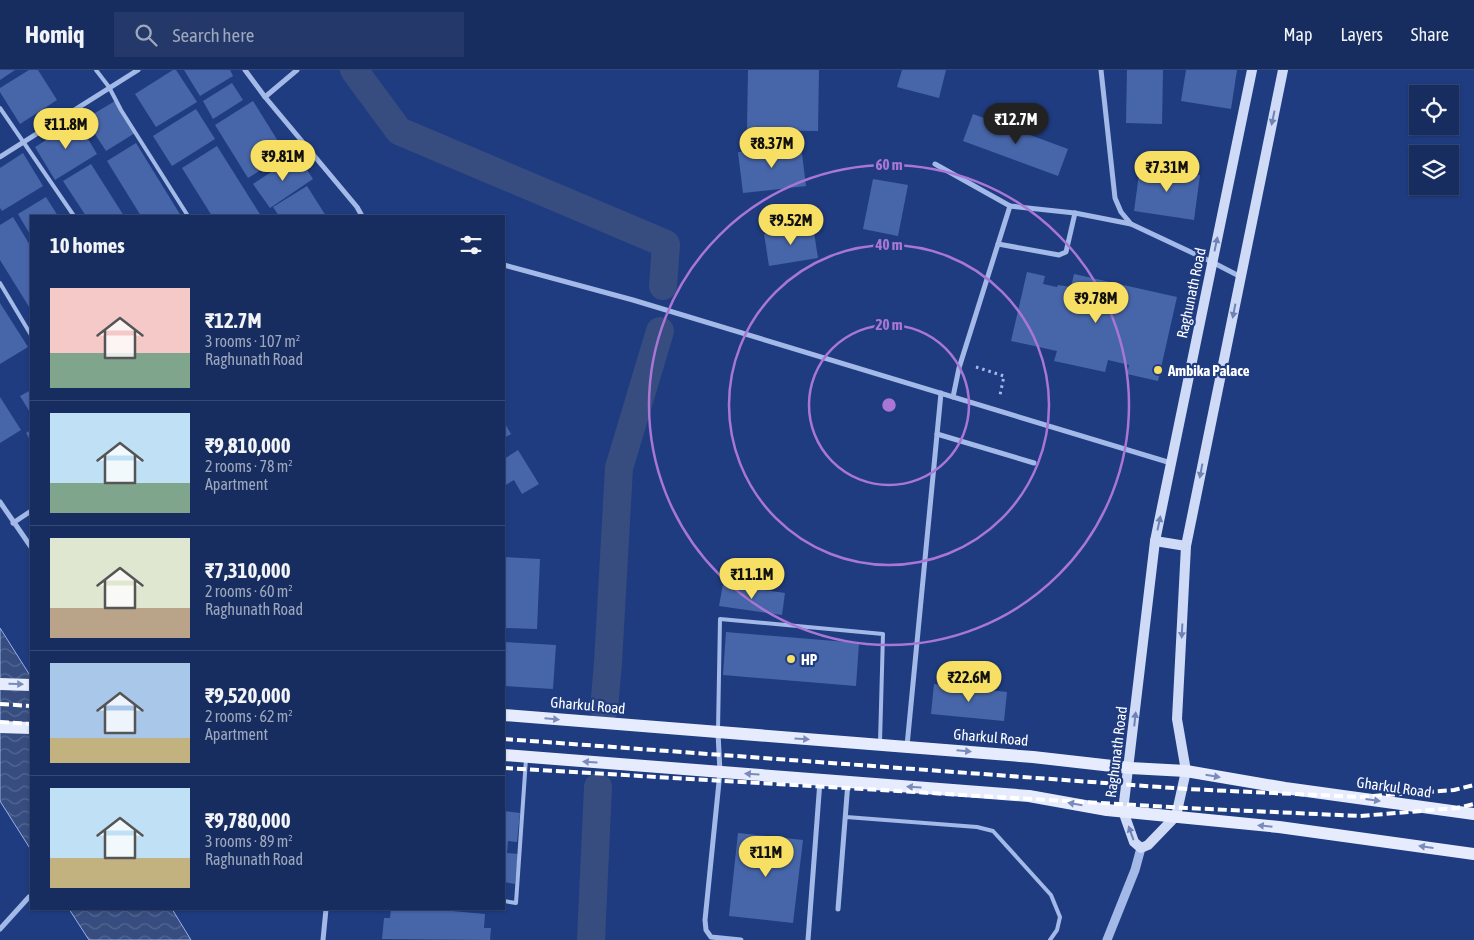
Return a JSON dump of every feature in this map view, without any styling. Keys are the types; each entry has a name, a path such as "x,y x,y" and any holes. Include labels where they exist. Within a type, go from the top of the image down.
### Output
{"main road":[{"name":"Raghunath Road","path":"1141,848 1134,842 1123,811 1130,768 1155,541 1252,70"},
{"path":"1141,848 1148,845 1176,816 1186,771 1177,720 1186,546 1283,70"},
{"path":"1155,541 1186,546"},
{"path":"0,684 30,685"},
{"name":"Gharkul Road","path":"505,715 907,746 1130,768 1186,771 1285,788 1474,814"},
{"path":"0,727 30,728"},
{"path":"505,755 1030,796 1107,810 1279,828 1474,854"}],"street":[{"path":"0,157 138,70"},
{"path":"245,70 265,97 357,207 361,215"},
{"path":"265,97 297,70"},
{"path":"1101,70 1115,198 1121,212 1132,224"},
{"path":"935,164 1010,206 1075,213 1132,224 1240,277"},
{"path":"953,397 961,362 1010,206"},
{"path":"998,244 1059,255 1066,252 1075,213"},
{"path":"505,265 633,300 1171,463"},
{"path":"907,746 941,394"},
{"path":"937,434 1034,463"},
{"path":"0,502 30,546"},
{"path":"13,523 30,511"},
{"path":"718,732 720,772 705,920 706,930 712,937 741,940"},
{"path":"808,940 820,780"},
{"path":"838,909 848,782"},
{"path":"1106,940 1135,870 1141,848"},
{"path":"0,929 29,897"},
{"path":"323,940 326,910"}],"lane":[{"path":"96,70 109,87 121,110 187,215"},
{"path":"0,108 73,215"},
{"path":"0,283 30,333"},
{"path":"718,732 720,620 884,634 880,744"},
{"path":"505,901 516,902 526,757"},
{"path":"846,817 977,827 992,831 1051,895 1060,917 1057,930 1050,940"}],"path":[{"path":"961,362 1004,376"}],"water":[{"path":"0,628 30,675 30,848 0,801"},
{"path":"70,910 173,910 191,940 89,940"}],"building":[{"path":"0,70 15,70 0,80"},
{"path":"29,70 38,70 57,100 20,124 0,92 0,88"},
{"path":"173,70 176,70 197,102 156,127 135,94"},
{"path":"184,70 230,70 233,76 200,96"},
{"path":"748,70 819,70 818,131 747,130"},
{"path":"902,70 946,70 939,98 897,87"},
{"path":"1127,70 1163,70 1162,124 1126,123"},
{"path":"1186,70 1237,70 1231,109 1181,101"},
{"path":"232,83 243,100 213,119 203,101"},
{"path":"115,101 135,133 106,151 85,119"},
{"path":"253,101 286,154 248,178 215,125"},
{"path":"196,109 215,139 172,166 153,136"},
{"path":"973,114 1068,149 1058,176 963,141"},
{"path":"77,121 97,154 55,180 35,147"},
{"path":"136,143 180,215 140,215 107,161"},
{"path":"217,146 260,215 211,215 182,168"},
{"path":"801,146 806,186 743,193 738,152"},
{"path":"23,153 43,186 2,211 0,208 0,168"},
{"path":"297,155 313,179 270,208 253,184"},
{"path":"91,164 123,215 85,215 63,181"},
{"path":"1140,167 1200,175 1194,220 1134,211"},
{"path":"873,179 908,185 898,236 863,229"},
{"path":"307,186 325,215 278,215 273,207"},
{"path":"46,197 57,215 30,215 30,234 18,214"},
{"path":"13,217 30,245 30,308 0,260 0,225"},
{"path":"813,226 818,258 769,266 764,234"},
{"path":"1027,272 1045,276 1043,284 1057,287 1058,285 1071,287 1074,274 1177,297 1158,381 1127,374 1129,365 1108,360 1105,372 1054,361 1057,351 1011,341"},
{"path":"0,303 28,347 0,364"},
{"path":"30,391 30,412 20,396"},
{"path":"0,397 21,430 0,443"},
{"path":"505,424 511,434 505,437"},
{"path":"30,431 30,440 26,433"},
{"path":"518,450 539,484 522,494 514,480 505,485 505,458"},
{"path":"505,557 540,559 537,629 505,628"},
{"path":"723,584 785,593 782,615 719,606"},
{"name":"HP","path":"726,632 859,643 856,686 723,675"},
{"path":"505,642 556,645 553,689 505,686"},
{"path":"934,684 1007,692 1004,721 931,714"},
{"path":"505,811 520,813 517,842 508,841 507,853 518,854 515,884 505,882"},
{"path":"738,833 803,840 793,923 729,916"},
{"path":"391,910 441,910 485,914 484,928 491,928 490,940 382,939 384,918 390,918"}],"waterway":[{"path":"354,70 399,131 666,244 663,286"},
{"path":"604,709 619,468 660,331"},
{"path":"591,940 598,787"}],"railway":[{"path":"0,704 30,706"},
{"path":"0,722 30,724"},
{"path":"505,739 1187,789 1360,797 1454,790 1474,785"},
{"path":"505,768 1186,808 1360,816 1457,808 1474,804"}],"place":[{"name":"Ambika Palace","path":"1158,370"},
{"name":"HP","path":"791,659"}]}
